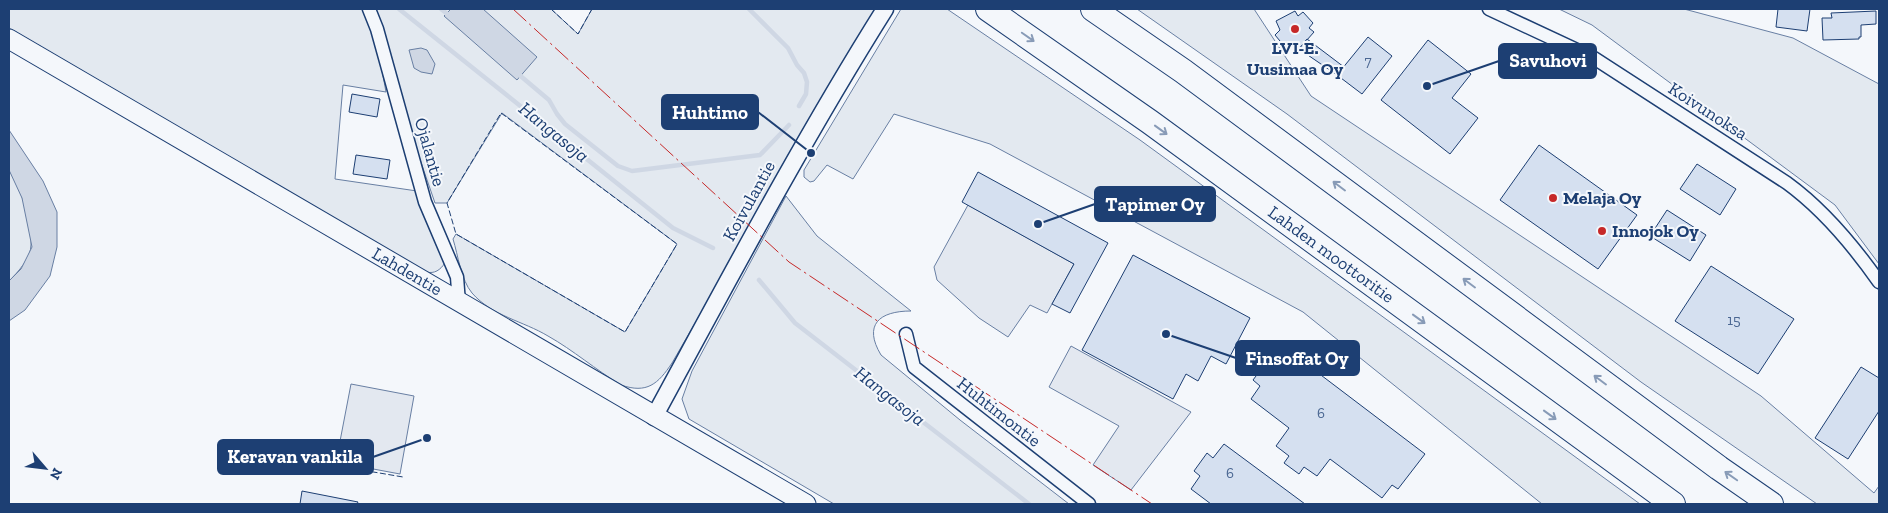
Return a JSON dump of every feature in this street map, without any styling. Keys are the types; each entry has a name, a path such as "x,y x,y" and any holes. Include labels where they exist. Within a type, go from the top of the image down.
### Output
{"highway":[{"name":"Lahden moottoritie","path":"988,9 1158,128 1673,504"},
{"path":"1093,9 1183,71 1719,468 1771,504"}],"main road":[{"name":"Lahdentie","path":"9,39 806,504"}],"street":[{"name":"Ojalantie","path":"369,9 377,29 425,202 457,276 459,303"},
{"name":"Koivulantie","path":"654,416 785,176 843,76 885,9"},
{"name":"Koivunoksa","path":"1489,9 1594,58 1787,183 1805,196 1834,225 1862,257 1879,282"},
{"name":"Huhtimontie","path":"906,334 914,367 1089,504"}],"shaded area":[{"path":"9,9 364,9 377,43 386,92 343,85 335,179 417,191 445,263 437,271 426,272 9,28"},
{"path":"374,9 551,9 578,34 592,9 877,9 672,363 657,382 645,388 630,388 621,385 557,342 498,313 480,301 468,288 460,267 453,239 456,234 625,332 677,244 502,113 447,203 435,203 406,119"},
{"path":"451,9 483,9 537,57 517,80 444,16"},
{"path":"901,9 947,9 1140,140 1640,504 1542,504 1303,312 990,144 894,114 853,179 827,165 814,181 810,182 804,177 804,170"},
{"path":"1137,9 1254,9 1311,96 1761,396 1874,493 1879,486 1879,504 1817,504 1641,382 1287,114"},
{"path":"1559,9 1684,9 1793,38 1879,84 1879,264 1835,205 1592,25"},
{"path":"421,48 427,50 435,64 432,74 421,72 414,68 409,50"},
{"path":"9,130 43,181 57,212 57,247 50,276 25,310 9,321 9,281 21,269 32,247 22,198 9,170"},
{"path":"9,170 18,186 25,206 30,227 31,245 26,260 9,281"},
{"path":"786,196 817,236 911,311 890,314 877,322 874,328 874,335 881,355 960,420 1069,504 834,504 689,419 682,399 692,371"},
{"path":"968,205 1074,264 1047,313 1030,305 1008,337 979,318 937,280 934,267"},
{"path":"1071,346 1191,412 1131,490 1093,465 1119,426 1049,387"},
{"path":"351,384 414,396 400,474 336,462"}],"building":[{"path":"1778,9 1810,9 1807,31 1776,27"},
{"name":"LVI-E. Uusimaa Oy","path":"1295,11 1298,16 1303,12 1313,23 1309,28 1314,32 1299,49 1290,42 1285,47 1275,35 1280,30 1276,21"},
{"path":"1876,11 1876,24 1861,25 1861,37 1859,39 1823,40 1822,18 1832,18 1831,13"},
{"path":"1368,37 1392,56 1362,94 1337,75"},
{"path":"1307,39 1344,67 1337,75 1299,49"},
{"path":"1428,40 1471,74 1452,98 1478,118 1450,154 1381,100"},
{"path":"352,94 380,99 377,117 349,112"},
{"path":"1539,145 1637,215 1598,269 1500,200"},
{"path":"356,155 390,160 387,179 353,174"},
{"path":"1697,164 1736,189 1720,215 1680,189"},
{"path":"978,172 1108,243 1070,313 1052,304 1074,264 962,202"},
{"path":"1667,210 1706,235 1690,261 1650,236"},
{"path":"1133,255 1250,318 1226,364 1211,356 1198,381 1186,374 1173,399 1082,350"},
{"path":"1711,266 1794,319 1758,374 1675,321"},
{"path":"1280,344 1425,454 1398,489 1392,485 1382,498 1330,459 1317,476 1304,467 1299,474 1284,463 1289,456 1276,446 1289,428 1251,399 1260,386 1253,380"},
{"path":"1861,367 1879,378 1879,411 1848,459 1815,438"},
{"path":"1224,444 1305,504 1211,504 1191,489 1200,476 1194,471 1207,453 1213,458"},
{"path":"302,491 358,502 357,504 300,504"}],"waterway":[{"name":"Hangasoja","path":"399,9 673,228 713,248"},
{"path":"441,9 450,16"},
{"path":"749,9 788,48 797,65 804,73 807,82 806,94 799,106"},
{"path":"517,73 549,100 565,124 618,166 632,171 760,155 789,125"},
{"name":"Hangasoja","path":"759,280 795,323 1029,504"}],"fence":[{"path":"551,9 578,34 592,9"},
{"path":"501,113 677,244 625,332 456,234 447,203 501,113"},
{"path":"338,466 403,477"}],"power":[{"path":"513,9 789,262 1152,504"}],"place":[{"name":"LVI-E. Uusimaa Oy","path":"1295,29"},
{"name":"Savuhovi","path":"1427,86"},
{"name":"Huhtimo","path":"811,153"},
{"name":"Melaja Oy","path":"1553,198"},
{"name":"Tapimer Oy","path":"1038,224"},
{"name":"Innojok Oy","path":"1602,231"},
{"name":"Finsoffat Oy","path":"1166,334"},
{"name":"Keravan vankila","path":"427,438"}]}
